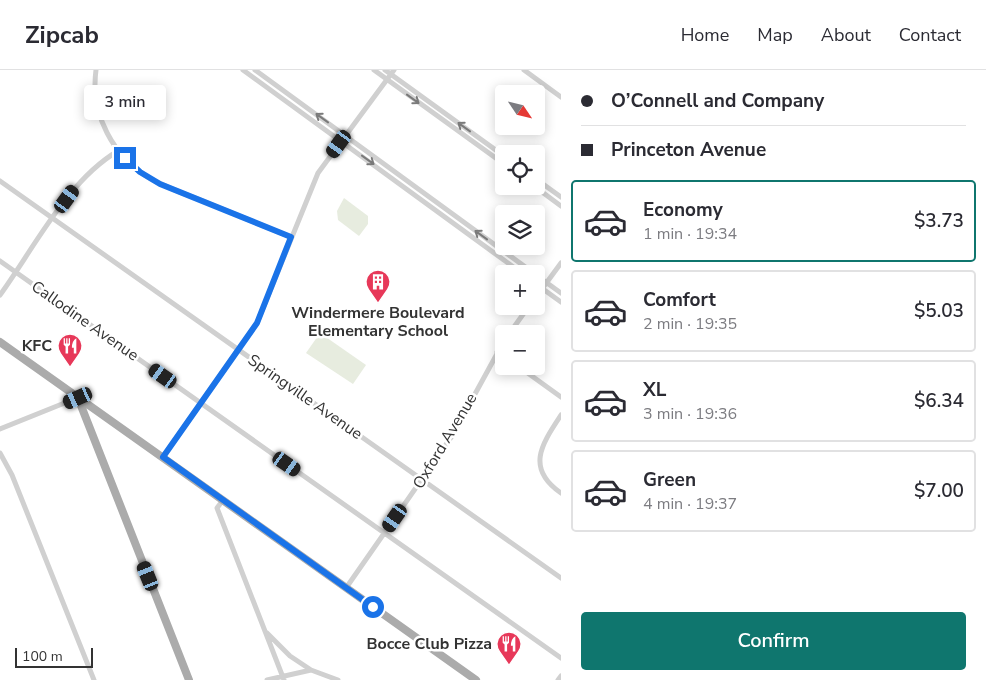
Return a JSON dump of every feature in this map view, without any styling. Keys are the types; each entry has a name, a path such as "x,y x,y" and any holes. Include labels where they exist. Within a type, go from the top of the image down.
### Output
{"main road":[{"path":"0,342 476,680"},
{"path":"78,398 189,680"},
{"path":"91,433 92,420 104,416"}],"street":[{"path":"96,70 95,87 99,114 105,130 118,150 140,172 160,184 291,237"},
{"path":"243,70 511,265"},
{"path":"255,70 524,265"},
{"path":"374,70 495,158"},
{"path":"385,70 393,72 495,149"},
{"path":"524,70 561,97"},
{"path":"163,457 257,323 318,173 393,72"},
{"path":"0,295 87,174 118,150"},
{"name":"Springville Avenue","path":"0,182 561,578"},
{"path":"545,185 561,197"},
{"path":"545,194 561,206"},
{"name":"Callodine Avenue","path":"0,261 561,658"},
{"path":"545,284 561,263"},
{"path":"547,282 561,293"},
{"path":"545,290 561,302"},
{"name":"Oxford Avenue","path":"346,588 423,480 455,431 495,356"},
{"path":"531,375 561,396"},
{"path":"0,428 78,398"},
{"path":"561,415 544,439 539,458 545,478 561,493"},
{"path":"0,452 12,475 94,680"},
{"path":"223,500 217,508 283,678"},
{"path":"265,631 290,656 311,670 338,680"},
{"path":"268,680 311,670"},
{"path":"558,680 561,676"}],"shaded area":[{"path":"344,198 368,216 368,224 359,236 338,220 337,211"},
{"path":"320,333 366,365 353,384 306,353"}],"place":[{"name":"Windermere Boulevard Elementary School","path":"378,303"},
{"name":"KFC","path":"70,367"},
{"name":"Bocce Club Pizza","path":"509,665"}],"route":[{"path":"125,158 140,172 160,184 291,237 257,323 163,457 373,607"}]}
